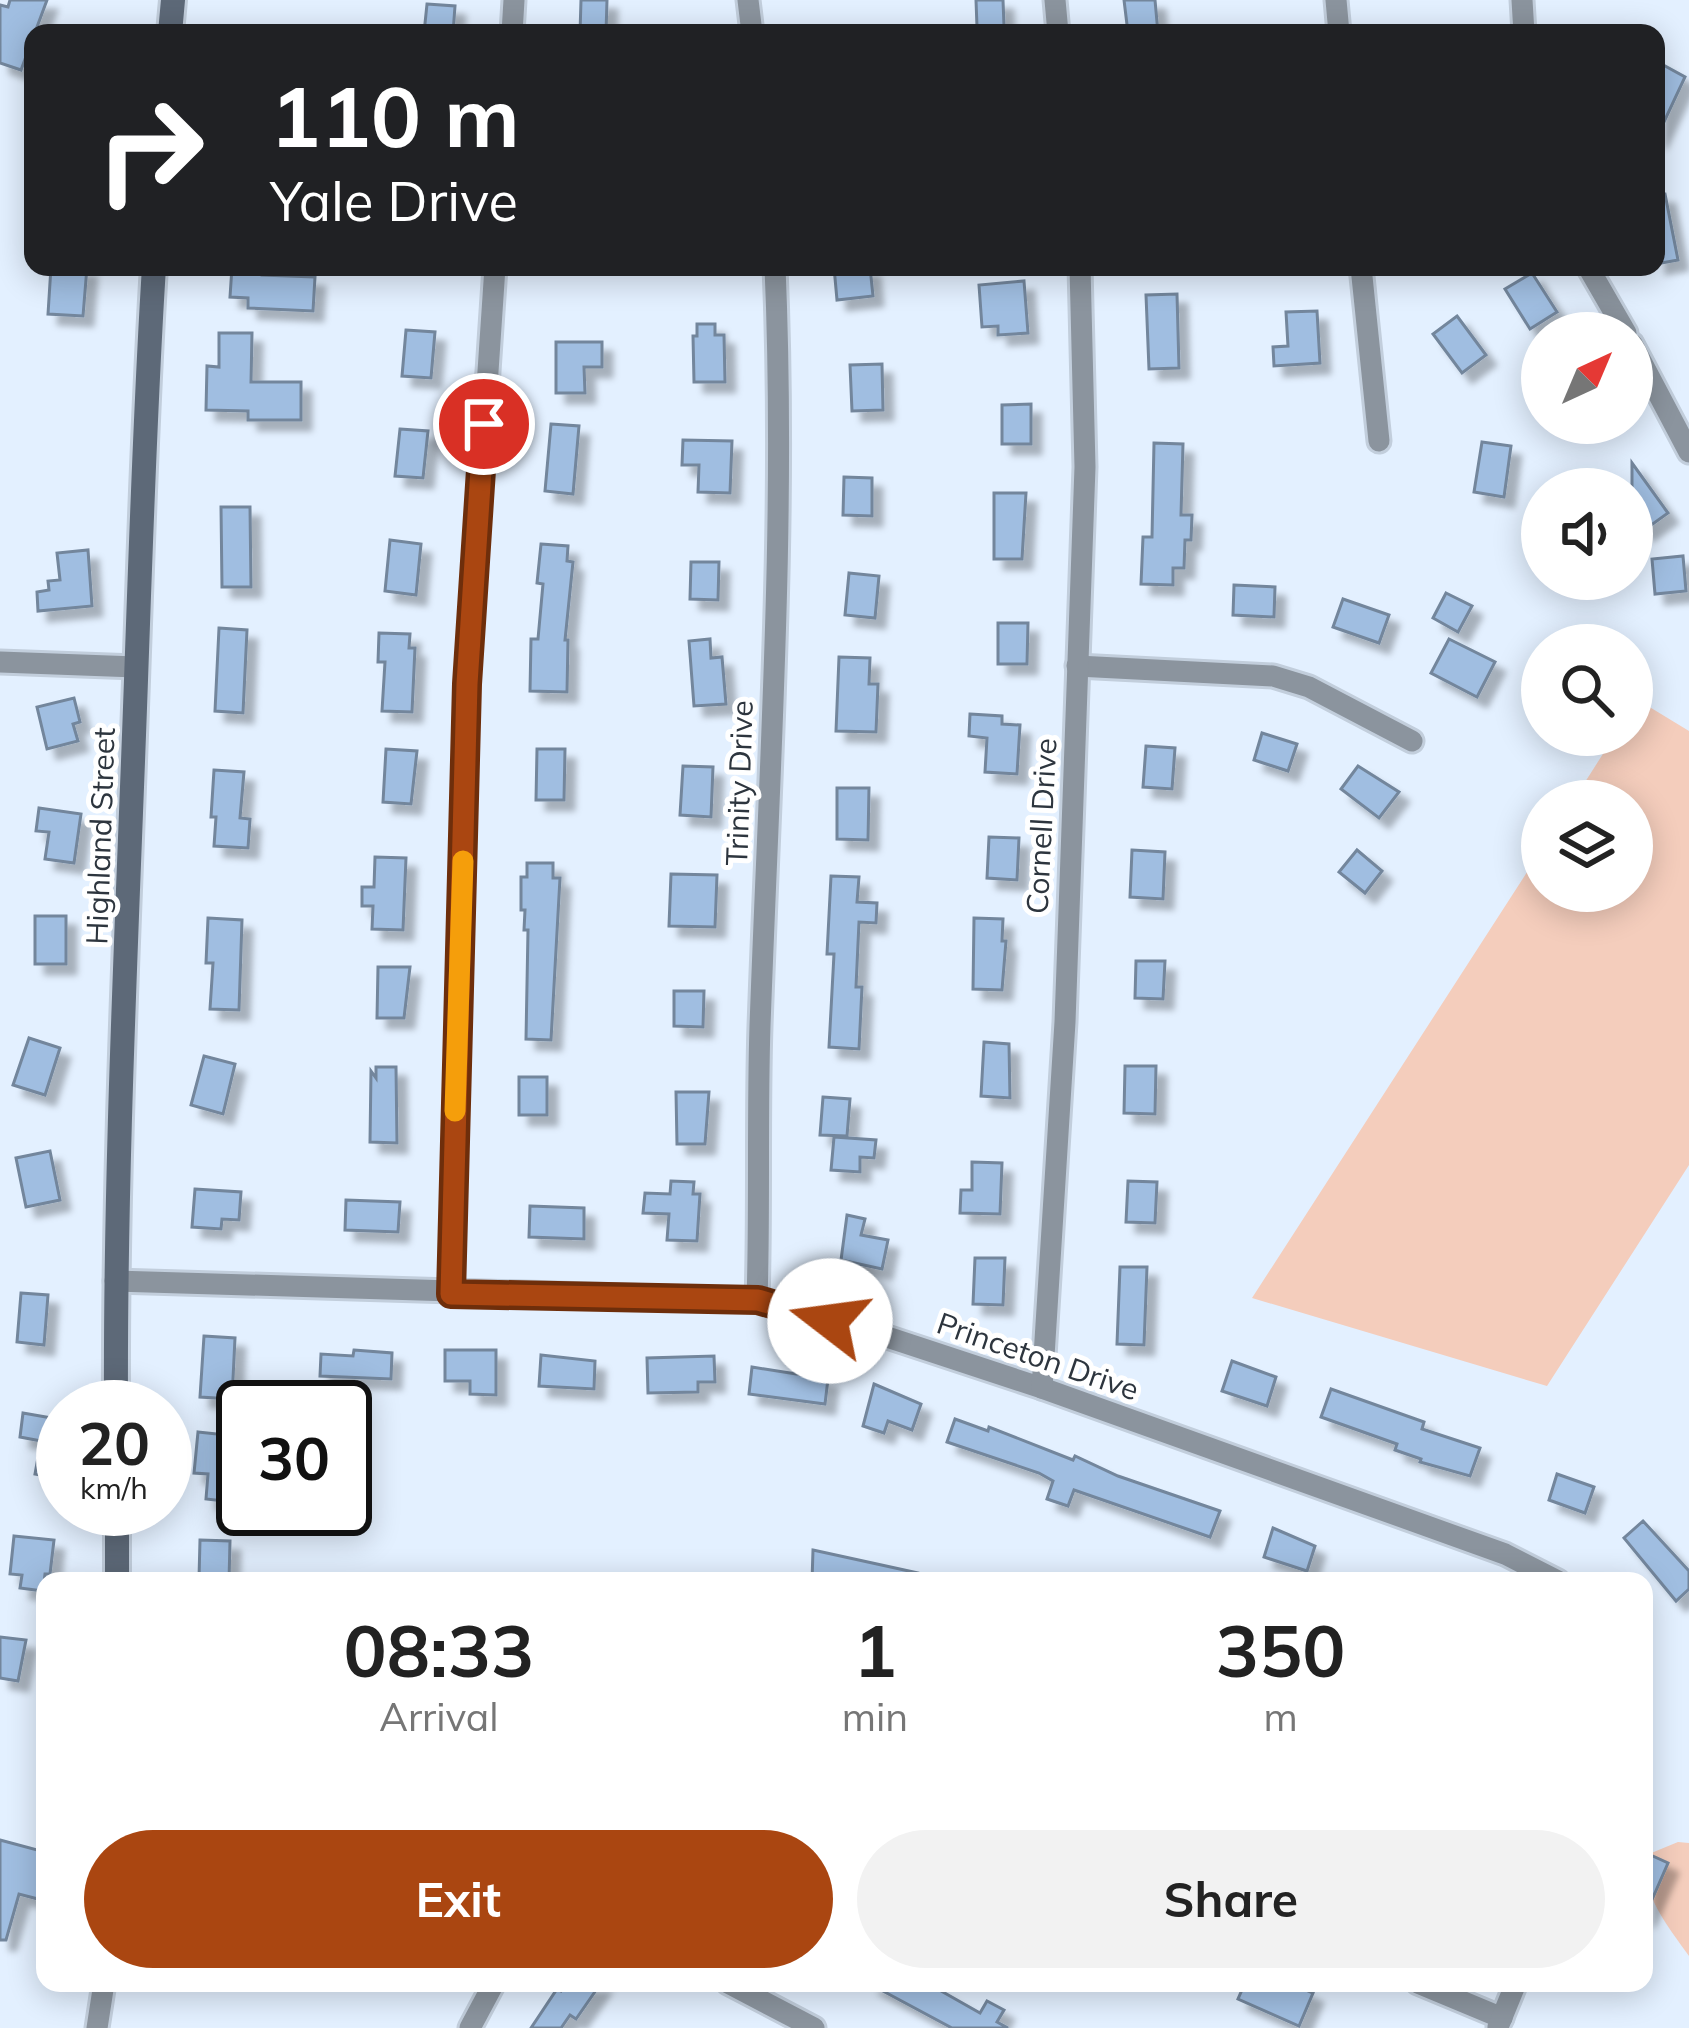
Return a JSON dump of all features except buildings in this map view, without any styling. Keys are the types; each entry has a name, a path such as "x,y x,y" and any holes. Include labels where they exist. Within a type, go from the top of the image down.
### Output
{"street":[{"name":"Highland Street","path":"116,1380 136,667 154,276"},
{"path":"451,1294 467,684 494,276"},
{"name":"Trinity Drive","path":"758,1300 756,1137 779,533 775,276"},
{"name":"Cornell Drive","path":"1042,1388 1064,1022 1085,467 1080,276"},
{"path":"1362,276 1379,441"},
{"path":"1593,276 1614,312"},
{"path":"1653,384 1689,452"},
{"path":"0,662 136,667"},
{"path":"1077,666 1273,676 1309,686 1412,741"},
{"name":"Princeton Drive","path":"115,1281 758,1300 1042,1388 1505,1554 1540,1572"},
{"path":"117,1536 117,1572"},
{"path":"97,2028 103,1992"},
{"path":"470,2028 489,1992"},
{"path":"745,1992 814,2028"},
{"path":"1436,1992 1500,2023 1512,1992"}],"shaded area":[{"path":"1653,709 1689,731 1689,1165 1547,1386 1252,1298 1521,882 1521,912 1653,912 1653,780 1586,780 1602,756 1653,756"},
{"path":"1678,1842 1689,1843 1689,1956 1653,1897 1653,1852"}],"slow traffic":[{"path":"455,1111 463,861"}],"route":[{"path":"484,424 467,684 451,1294 758,1300 830,1321"}]}
